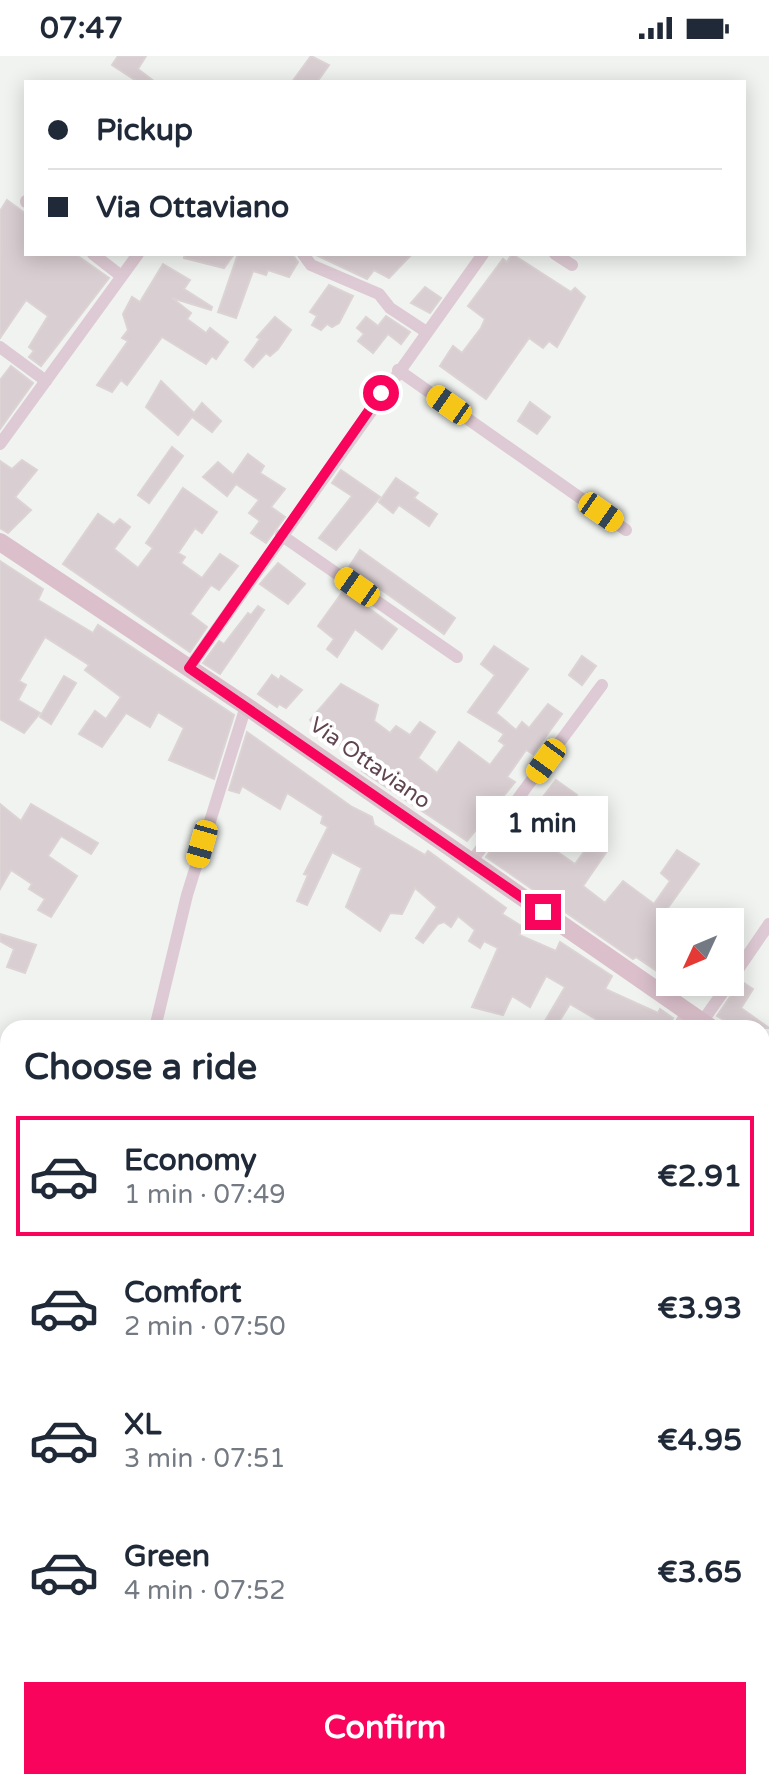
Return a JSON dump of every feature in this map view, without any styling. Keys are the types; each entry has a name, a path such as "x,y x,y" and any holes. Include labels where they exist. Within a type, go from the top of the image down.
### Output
{"main road":[{"name":"Via Ottaviano","path":"0,542 246,706 691,1020"}],"street":[{"path":"96,256 120,275"},
{"path":"0,444 136,256"},
{"path":"304,256 311,265 379,294 390,308 425,331"},
{"path":"189,668 425,331 481,256"},
{"path":"558,256 572,265"},
{"path":"0,347 46,381"},
{"path":"398,370 626,530"},
{"path":"281,535 457,657"},
{"path":"471,862 602,685"},
{"path":"157,1020 187,895 246,706"},
{"path":"744,961 769,924"},
{"path":"698,1020 718,996"}],"building":[{"path":"118,56 146,56 138,69 152,80 135,80 112,65"},
{"path":"311,56 329,65 318,80 293,80"},
{"path":"7,200 24,213 24,256 78,256 109,278 41,366 29,357 34,351 29,347 48,316 26,300 0,338 0,211"},
{"path":"184,256 233,256 224,268"},
{"path":"237,256 294,256 298,262 289,277 268,270 266,275 253,271 236,318 218,312"},
{"path":"318,256 410,256 389,278 374,270 367,279"},
{"path":"511,256 515,256 571,292 575,288 585,297 557,347 549,341 543,348 529,338 486,399 440,366 453,346 462,353 481,328 485,319 468,306 503,259 507,262"},
{"path":"163,264 190,280 184,289 212,307 211,310 172,298 191,313 187,319 206,333 210,328 228,342 216,359 212,356 206,364 162,337 127,385 121,380 112,392 97,385 128,341 122,338 128,330 123,314 132,297 140,302"},
{"path":"329,285 353,296 339,323 332,327 327,324 321,330 312,325 317,316 310,312"},
{"path":"425,287 441,298 430,313 411,303"},
{"path":"386,316 410,332 401,344 388,334 373,353 358,341 364,334 357,328 366,317 378,326"},
{"path":"275,317 291,330 278,349 270,356 266,353 253,367 245,360 260,339 257,337"},
{"path":"11,366 33,383 0,429 0,380"},
{"path":"161,381 194,413 202,403 221,421 212,432 192,417 178,435 146,407"},
{"path":"530,402 550,417 537,434 518,421"},
{"path":"172,447 183,456 149,503 138,495"},
{"path":"248,454 264,466 260,473 285,489 271,507 285,517 266,543 251,533 260,521 249,513 259,500 236,484 227,496 203,477 218,462 233,475"},
{"path":"22,460 37,470 15,497 31,510 8,533 0,528 0,461 12,469"},
{"path":"341,470 380,497 336,550 319,538 352,496 332,483"},
{"path":"396,478 418,493 414,498 437,514 429,526 399,505 393,513 379,502"},
{"path":"183,488 217,512 202,533 195,528 178,553 185,557 181,563 202,578 220,554 238,566 219,590 211,585 190,614 207,627 190,652 63,564 98,514 114,525 120,519 130,527 114,549 138,568 153,548 146,543"},
{"path":"360,550 455,618 444,634 349,567"},
{"path":"0,561 43,589 38,600 93,633 98,625 234,715 214,779 169,760 184,728 158,712 150,727 126,713 102,747 79,734 95,711 106,719 121,697 85,670 89,665 45,637 19,681 26,685 18,700 40,713 24,733 0,719"},
{"path":"278,563 305,584 288,604 260,584"},
{"path":"344,590 397,629 382,649 355,629 337,657 327,649 334,639 318,626"},
{"path":"258,606 264,610 220,674 203,663 219,641 224,644 248,613 251,615"},
{"path":"494,646 528,669 496,713 516,730 522,722 529,728 548,704 562,714 533,754 526,750 507,777 515,782 467,841 362,771 368,763 349,748 342,752 340,743 321,732 310,720 341,684 378,705 374,721 390,733 396,726 410,735 420,722 435,732 418,758 437,773 459,742 490,765 505,745 499,741 504,734 468,712 495,675 481,664"},
{"path":"582,656 596,666 582,685 569,675"},
{"path":"272,675 279,680 281,676 302,690 286,708 279,704 277,707 258,694"},
{"path":"64,676 76,683 51,724 40,717"},
{"path":"247,732 352,807 372,817 374,825 425,855 428,851 506,908 502,914 523,927 519,935 556,951 560,942 612,976 605,989 658,1013 660,1009 672,1020 597,1020 570,1004 560,1020 546,1020 565,987 546,976 530,1007 512,996 503,1015 472,1007 498,948 484,941 480,948 469,941 475,930 458,916 451,927 444,922 438,924 423,943 416,938 437,907 415,888 402,914 390,913 380,931 346,907 362,868 332,852 307,905 297,901 308,875 304,874 328,827 321,823 323,816 287,793 280,809 242,786 239,793 229,790"},
{"path":"556,780 577,795 543,842 575,864 584,852 592,851 598,845 607,851 583,886 605,903 623,881 654,904 670,881 661,873 677,850 699,864 668,908 656,908 656,971 636,957 633,959 486,857 502,835 510,840"},
{"path":"0,804 21,821 31,804 98,843 91,854 61,836 48,856 77,876 51,917 38,910 45,899 29,889 32,884 11,870 0,889"},
{"path":"0,934 36,945 25,973 7,967 14,949 0,941"},
{"path":"744,983 753,989 741,1008 758,1020 724,1020 717,1016 731,996 744,996"}],"route":[{"path":"381,393 189,668 543,912"}]}
